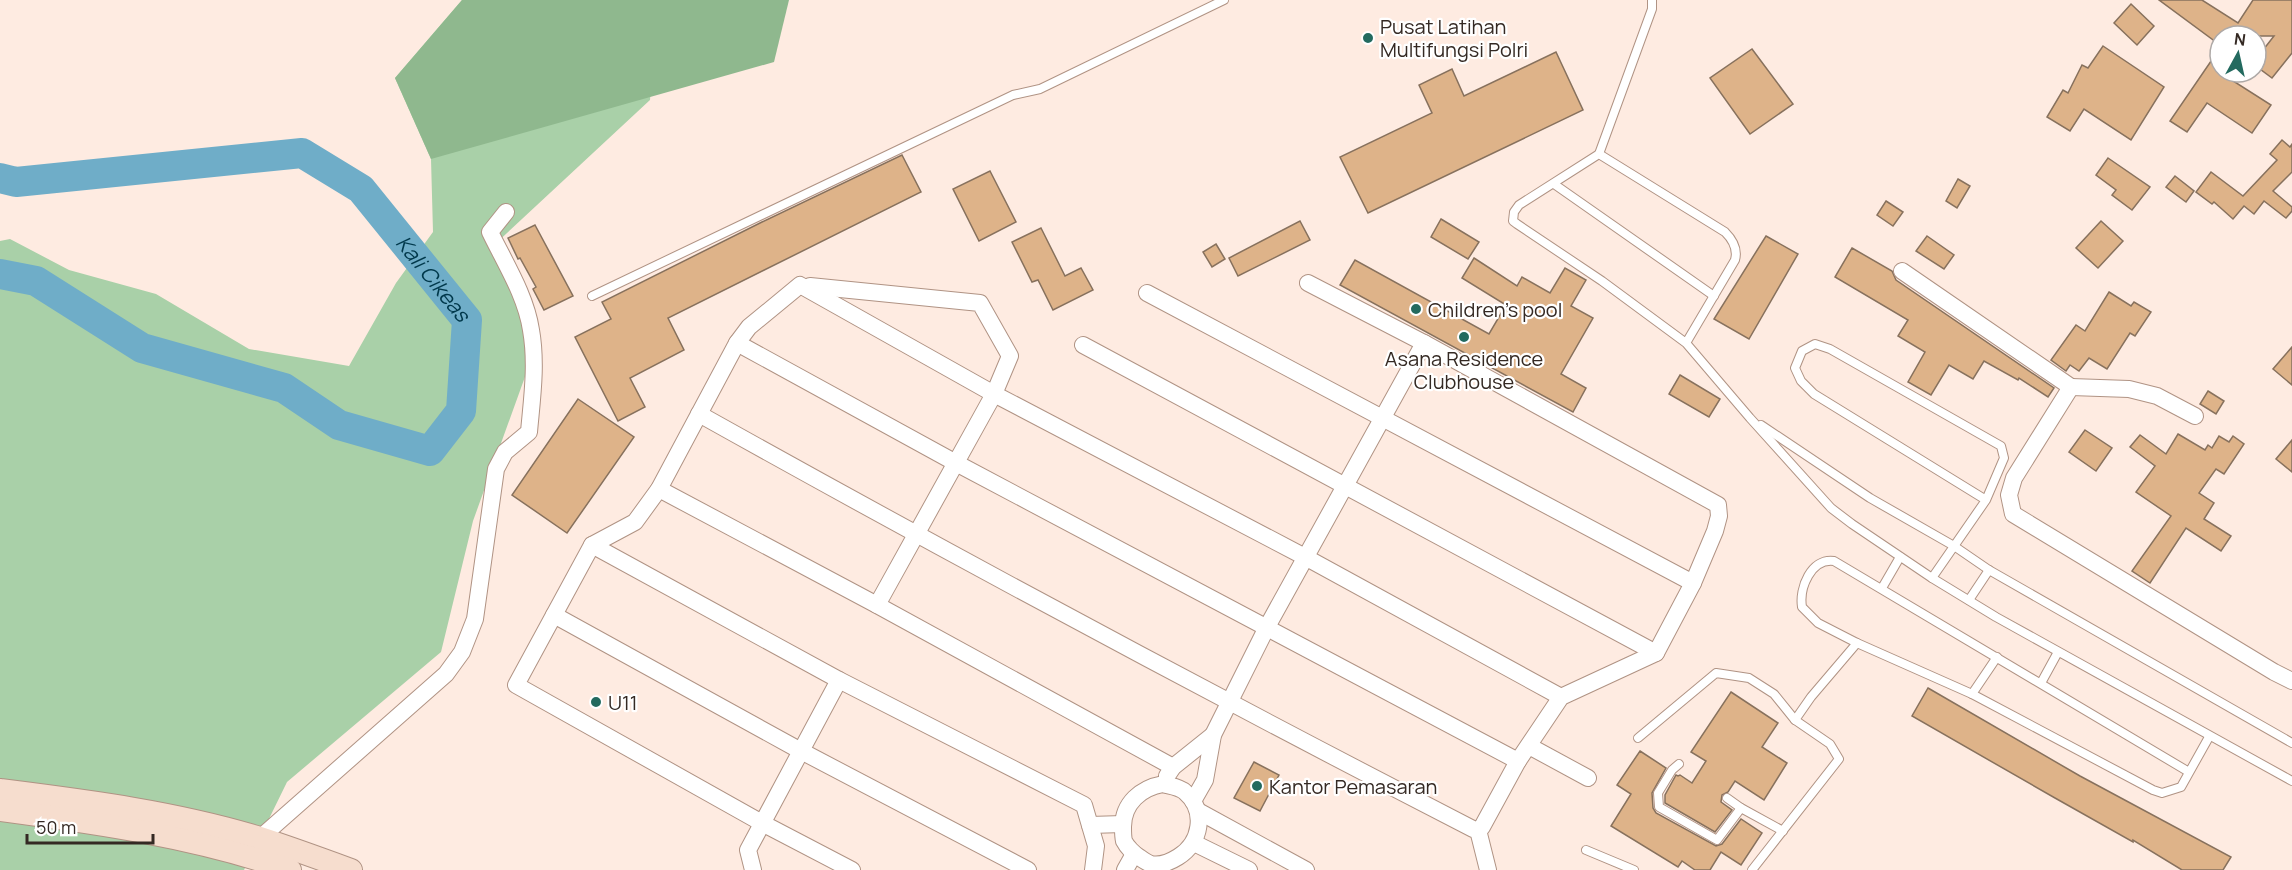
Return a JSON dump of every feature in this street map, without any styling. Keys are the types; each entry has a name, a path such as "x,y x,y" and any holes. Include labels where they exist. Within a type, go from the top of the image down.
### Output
{"main road":[{"path":"0,790 103,803 204,823 260,838 351,870"},
{"path":"0,810 97,823 250,857 290,870"}],"street":[{"path":"260,838 446,674 462,652 475,619 496,469 505,452 529,432 534,373 531,329 519,291 490,232 506,212"},
{"path":"1902,271 2072,387 2129,389 2157,396 2195,416"},
{"path":"1308,283 1424,343 1718,506 1719,516 1715,531 1693,583 1656,653 1561,697 1518,761 1482,827 1478,830"},
{"path":"800,285 994,394 1305,557 1561,697"},
{"path":"852,870 762,823 516,685 592,545 635,522 659,489 737,343 749,327 800,285 980,303 1010,356 994,394 877,605"},
{"path":"1147,293 1693,583"},
{"path":"737,343 956,463 1518,761"},
{"path":"1306,870 1196,806 1183,790 1163,784 1141,792 1132,801 1123,824 1124,840 1134,854 1149,867 1166,864 1188,851 1194,843 1199,826 1196,806 1205,780 1213,735 1267,627 1424,343"},
{"path":"1083,345 1656,653"},
{"path":"2072,387 2014,478 2009,495 2013,514 2292,681"},
{"path":"699,414 915,535 1229,703 1478,830"},
{"path":"659,489 1173,767"},
{"path":"592,545 839,680 1084,805 1096,846 1093,870"},
{"path":"554,615 801,751 1028,870"},
{"path":"753,870 748,850 839,680"},
{"path":"1163,784 1173,767 1213,735"},
{"path":"1529,746 1588,778"},
{"path":"1089,825 1123,824"},
{"path":"1478,830 1488,870"},
{"path":"1194,843 1249,870"},
{"path":"1125,870 1134,854"}],"lane":[{"path":"592,296 1012,95 1040,89 1224,0"},
{"path":"1652,0 1652,9 1599,154 1519,205 1514,213 1513,221 1602,281 1686,343 1831,508 1900,557 1969,600 2209,737 2292,781"},
{"path":"1599,154 1731,238 1737,255 1686,343"},
{"path":"1554,184 1714,296"},
{"path":"1932,578 1986,500 2004,458 2001,446 1830,349 1815,344 1802,351 1795,368 1801,381 1814,394 1986,500"},
{"path":"1750,418 1870,498 1954,546 1989,570 2292,743"},
{"path":"1882,588 1900,557"},
{"path":"2189,772 1834,561 1828,560 1814,569 1802,588 1802,607 1818,623 1857,643 1972,694 2153,790 2162,793 2181,787 2209,737"},
{"path":"1969,600 1989,570"},
{"path":"1795,720 1811,697 1857,643"},
{"path":"2040,683 2058,652"},
{"path":"1972,694 1997,657"},
{"path":"1638,738 1716,673 1749,678 1774,694 1795,720 1830,744 1839,759 1752,870"},
{"path":"1678,764 1658,793 1659,807 1717,840 1741,808"},
{"path":"1727,798 1783,831"},
{"path":"1586,850 1634,870"}],"green space":[{"path":"462,0 658,0 650,100 494,245 535,349 473,521 441,652 287,782 244,870 0,870 0,241 10,239 69,270 156,294 249,349 349,366 396,283 433,232 431,159 395,78"},
{"path":"462,0 789,0 774,62 431,159 395,78"}],"building":[{"path":"2159,0 2202,0 2238,23 2253,0 2292,0 2292,53 2272,78 2268,75 2268,44 2274,36 2268,36 2268,24 2208,24 2208,36"},
{"path":"2131,4 2154,26 2137,45 2114,23"},
{"path":"2103,46 2164,87 2131,140 2084,109 2070,131 2047,117 2063,90 2068,93 2082,65 2088,68"},
{"path":"1752,49 1793,104 1750,134 1710,78"},
{"path":"1556,52 1583,110 1368,213 1340,157 1432,113 1419,85 1452,69 1464,96"},
{"path":"2208,66 2208,84 2238,84 2271,105 2252,133 2207,103 2187,132 2170,121"},
{"path":"2282,140 2290,147 2292,144 2292,172 2273,191 2292,207 2292,211 2286,218 2264,201 2254,214 2244,206 2233,219 2214,202 2212,204 2196,192 2211,172 2243,196 2277,160 2270,154"},
{"path":"902,155 921,192 668,318 684,350 630,378 645,407 618,421 575,337 611,319 602,302"},
{"path":"2108,158 2150,187 2132,210 2112,195 2116,190 2096,175"},
{"path":"990,171 1016,222 979,241 953,189"},
{"path":"2175,176 2194,191 2186,202 2166,187"},
{"path":"1958,179 1970,186 1957,208 1946,201"},
{"path":"1886,201 1903,212 1893,226 1877,215"},
{"path":"1441,219 1479,242 1468,259 1431,237"},
{"path":"1300,221 1310,240 1238,276 1229,258"},
{"path":"2101,221 2123,241 2098,268 2076,248"},
{"path":"535,225 573,296 544,310 533,289 536,287 508,238"},
{"path":"1041,228 1065,276 1081,268 1093,290 1053,310 1038,280 1032,282 1012,242"},
{"path":"1766,236 1798,254 1749,339 1714,319"},
{"path":"1927,236 1954,255 1944,269 1916,251"},
{"path":"1216,244 1225,259 1212,267 1203,252"},
{"path":"1852,248 1892,271 1896,280 2054,388 2048,397 2019,378 2018,380 1984,361 1973,379 1949,365 1931,395 1908,382 1925,352 1898,336 1908,320 1835,277"},
{"path":"1474,258 1517,286 1522,277 1550,293 1565,268 1586,280 1571,306 1593,318 1561,374 1586,388 1573,412 1340,285 1355,260 1489,334 1506,305 1462,278"},
{"path":"2109,292 2131,306 2134,302 2151,312 2135,336 2130,333 2107,369 2089,358 2079,371 2070,365 2066,371 2051,360 2076,325 2085,331"},
{"path":"2292,347 2292,385 2273,369"},
{"path":"1680,375 1720,399 1709,417 1669,394"},
{"path":"2208,391 2224,401 2216,414 2200,404"},
{"path":"578,399 634,437 567,533 512,495"},
{"path":"2085,430 2112,448 2096,471 2069,452"},
{"path":"2178,434 2205,450 2208,445 2212,448 2219,436 2229,442 2233,436 2244,444 2224,474 2216,469 2199,493 2214,503 2204,519 2231,536 2221,551 2186,528 2150,583 2132,571 2171,516 2136,492 2155,466 2130,447 2140,435 2166,454"},
{"path":"2292,440 2292,472 2276,459"},
{"path":"1928,688 2080,776 2231,857 2223,870 2182,870 1912,716"},
{"path":"1731,692 1778,723 1762,747 1787,763 1764,800 1735,781 1728,792 1722,795 1721,802 1732,810 1715,832 1665,803 1665,795 1676,775 1692,783 1706,761 1691,752"},
{"path":"1640,751 1666,768 1652,793 1653,808 1656,813 1716,846 1722,844 1741,819 1762,833 1741,865 1721,852 1710,870 1695,870 1682,861 1678,867 1611,826 1631,794 1617,785"},
{"name":"Kantor Pemasaran","path":"1254,762 1279,775 1260,811 1234,798"}],"waterway":[{"name":"Kali Cikeas","path":"0,178 16,182 302,153 361,189 467,320 461,411 430,451 339,425 284,388 142,348 36,281 0,274"}],"place":[{"name":"Pusat Latihan Multifungsi Polri","path":"1368,38"},
{"name":"Children's pool","path":"1416,309"},
{"name":"Asana Residence Clubhouse","path":"1464,337"},
{"name":"U11","path":"596,702"},
{"name":"Kantor Pemasaran","path":"1257,786"}]}
